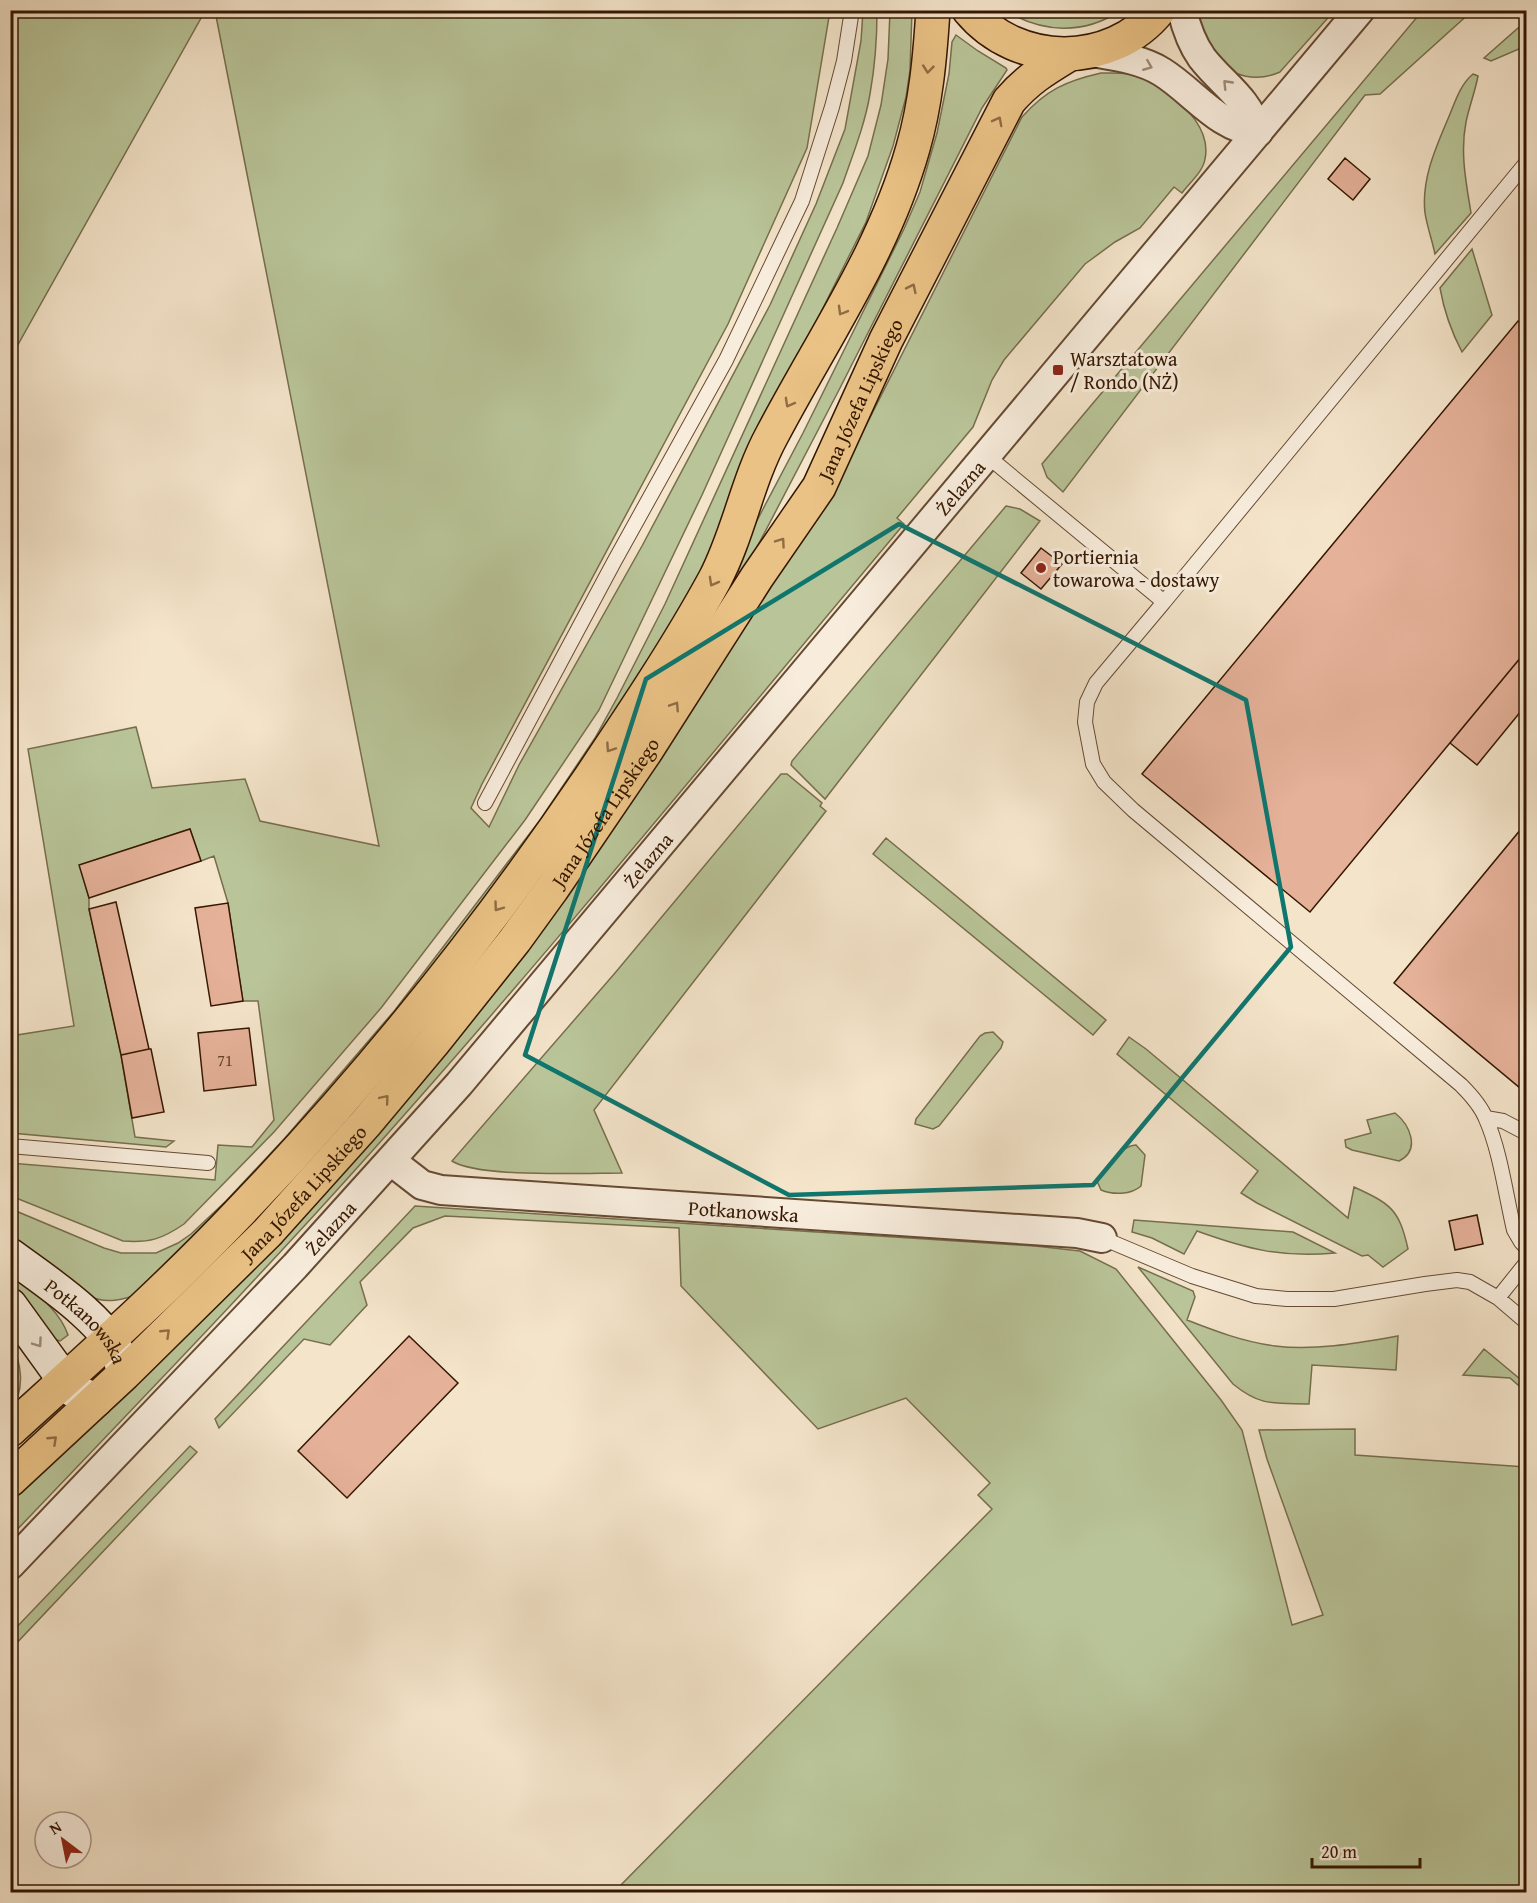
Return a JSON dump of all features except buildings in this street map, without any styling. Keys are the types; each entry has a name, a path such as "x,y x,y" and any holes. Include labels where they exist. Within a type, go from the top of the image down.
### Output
{"main road":[{"name":"Jana Józefa Lipskiego","path":"10,1430 155,1297 237,1215 307,1140 415,1014 481,930 613,744 676,644 723,562 752,479 771,436 846,305 887,221 908,166 920,120 928,77 933,10"},
{"path":"969,10 990,31 1008,42 1038,52 1080,53"},
{"name":"Jana Józefa Lipskiego","path":"10,1480 124,1374 223,1277 303,1194 366,1123 473,994 552,889 646,751 768,561 819,487 891,331 1005,108 1021,87 1032,78 1080,53 1109,46 1125,38 1140,28 1159,10"}],"street":[{"path":"1080,53 1131,60 1159,71 1219,118 1244,131 1258,132 1248,109 1202,58 1187,28 1182,10"},
{"name":"Żelazna","path":"10,1564 391,1161 530,999 1360,10"},
{"name":"Potkanowska","path":"391,1161 422,1185 441,1190 882,1218 1077,1233 1102,1238"},
{"name":"Potkanowska","path":"10,1255 81,1309 110,1338 120,1358 124,1374"},
{"name":"Potkanowska","path":"10,1305 74,1391 96,1400"}],"lane":[{"path":"485,803 614,562 726,360 802,201 832,107 844,61 852,10"},
{"path":"1527,163 1096,683 1087,702 1085,722 1093,764 1104,782 1133,810 1461,1085 1474,1100 1486,1118 1492,1136 1514,1230 1527,1247"},
{"path":"986,455 1164,602"},
{"path":"1486,1118 1503,1121 1527,1133"},
{"path":"10,1146 208,1163"},
{"path":"1102,1238 1192,1276 1256,1296 1287,1299 1334,1299 1406,1286 1457,1280 1470,1282 1498,1298 1527,1322"},
{"path":"1498,1298 1527,1263"}],"highlighted area":[{"path":"899,524 1246,700 1291,947 1093,1185 789,1195 525,1055 646,679"}],"green space":[{"path":"1423,10 1472,11 1380,94 1365,95 1063,492 1047,477 1042,464"},
{"path":"10,11 205,11 11,357 10,357"},
{"path":"215,11 830,11 807,148 728,324 482,784 471,808 489,827 519,765 642,546 770,305 816,204 845,129 861,41 863,11 877,11 872,84 868,105 843,183 702,495 599,710 525,820 381,1008 274,1132 184,1224 155,1239 123,1241 11,1196 10,1163 215,1180 218,1145 252,1147 274,1120 258,1001 243,1001 228,903 214,856 201,861 190,829 80,865 89,898 89,909 121,1055 135,1137 174,1141 166,1147 11,1133 11,1036 74,1026 28,749 136,727 152,788 245,779 260,821 379,846"},
{"path":"890,11 912,11 910,70 906,97 893,146 866,222 750,454 715,549 601,744 380,1041 144,1292 108,1301 86,1295 11,1244 11,1209 121,1253 156,1253 191,1234 226,1201 285,1138 395,1010 540,820 595,738 665,604 868,156 881,105 888,59"},
{"path":"1006,11 1120,11 1092,24 1063,28 1034,24"},
{"path":"1198,11 1334,11 1280,72 1254,77 1230,70 1216,58 1200,24"},
{"path":"1526,21 1526,46 1491,61 1484,58"},
{"path":"956,35 1007,70 982,108 743,574 732,568 803,433 920,192 937,133 949,74 952,42"},
{"path":"1101,73 1130,74 1147,78 1166,91 1189,112 1201,129 1206,148 1204,164 1199,173 1182,193 1174,187 1140,228 1115,242 1085,264 1004,360 992,380 973,427 897,518 904,524 580,911 337,1190 11,1536 11,1494 316,1193 850,457 1022,117 1048,93 1077,79"},
{"path":"1473,74 1478,76 1464,134 1464,168 1471,213 1435,254 1425,213 1425,187 1435,150 1457,97 1465,82"},
{"path":"1472,249 1492,315 1462,352 1448,321 1440,288"},
{"path":"1006,506 1020,509 1040,521 825,799 791,765 792,761"},
{"path":"781,774 787,774 822,803 820,806 826,811 594,1110 622,1173 508,1172 484,1170 452,1161 615,973"},
{"path":"886,838 1106,1020 1093,1035 873,854"},
{"path":"993,1032 1003,1042 1001,1048 939,1126 933,1129 915,1124 916,1119 980,1036"},
{"path":"1129,1037 1348,1218 1354,1187 1377,1198 1392,1209 1401,1225 1408,1249 1383,1267 1368,1255 1362,1256 1241,1193 1258,1171 1117,1054"},
{"path":"1395,1113 1405,1124 1411,1137 1410,1151 1399,1161 1346,1147 1345,1140 1371,1133 1367,1120"},
{"path":"1136,1145 1145,1155 1141,1186 1122,1193 1101,1190 1097,1181 1109,1164 1124,1149"},
{"path":"415,1206 1035,1246 1080,1251 1116,1269 1221,1400 1242,1430 1292,1625 1323,1615 1267,1459 1259,1430 1355,1429 1355,1455 1526,1467 1526,1892 614,1892 992,1509 978,1495 990,1483 906,1398 818,1429 681,1286 679,1228 445,1216 413,1228 360,1282 367,1305 330,1345 304,1339 219,1428 215,1419"},
{"path":"1134,1220 1293,1232 1335,1253 1298,1254 1264,1251 1197,1231 1184,1254 1152,1238 1132,1232"},
{"path":"1138,1267 1193,1291 1195,1297 1187,1320 1241,1339 1275,1346 1305,1348 1336,1346 1398,1336 1396,1370 1312,1365 1309,1404 1277,1403 1252,1397 1233,1384"},
{"path":"10,1272 51,1308 64,1325 68,1335 60,1341 51,1338 11,1290"},
{"path":"10,1339 19,1367 20,1385 10,1413"},
{"path":"1484,1349 1526,1384 1526,1392 1510,1378 1463,1375"},
{"path":"190,1446 197,1452 11,1649 11,1633"}],"place":[{"name":"Warsztatowa / Rondo (NŻ)","path":"1058,370"},
{"name":"Portiernia towarowa - dostawy","path":"1041,568"}]}
